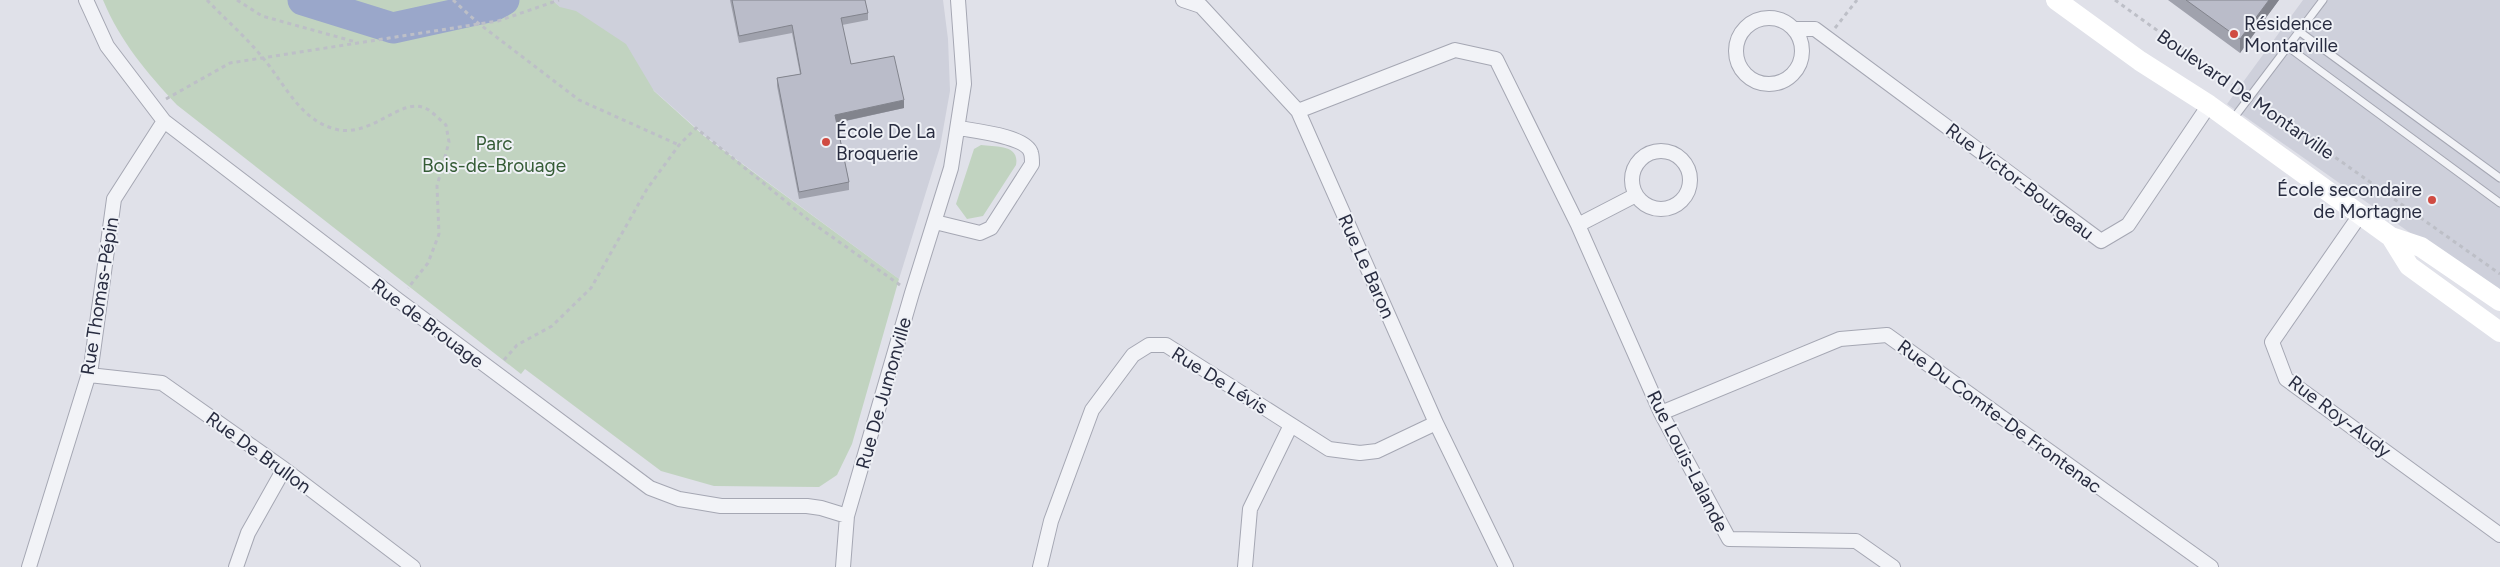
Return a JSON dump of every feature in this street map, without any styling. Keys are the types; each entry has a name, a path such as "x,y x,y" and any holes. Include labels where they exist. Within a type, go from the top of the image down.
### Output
{"street":[{"name":"Rue de Brouage","path":"86,0 107,46 164,121 398,300 650,488 679,499 721,506 807,506 847,516"},
{"name":"Rue De Jumonville","path":"843,567 847,516 912,293 951,168 959,128 964,84 958,0"},
{"name":"Rue Le Baron","path":"1183,0 1202,6 1298,110 1436,423 1506,567"},
{"name":"Boulevard De Montarville","path":"2069,4 2140,61 2209,105 2391,237 2422,247 2500,301"},
{"name":"Rue Victor-Bourgeau","path":"1794,29 1800,38 1802,49 1802,60 1797,70 1780,83 1758,83 1748,78 1741,70 1736,54 1738,38 1744,29 1753,22 1774,18 1785,22 1794,29 1815,29 2101,241 2128,225 2209,105"},
{"name":"Rue Louis-Lalande","path":"1298,110 1455,50 1496,59 1578,225 1661,413 1729,539 1856,541 1893,567"},
{"name":"Rue Thomas-Pépin","path":"29,567 89,375 114,199 164,121"},
{"path":"935,222 980,232 991,228 1032,164 1031,152 1025,144 1011,138 959,128"},
{"path":"1656,151 1674,154 1687,167 1690,186 1679,203 1670,207 1651,207 1636,195 1632,177 1634,168 1647,154 1656,151"},
{"path":"1578,225 1636,195"},
{"name":"Rue Roy-Audy","path":"2360,215 2272,342 2286,379 2500,535"},
{"name":"Boulevard De Montarville","path":"2391,237 2409,266 2500,332"},
{"name":"Rue Du Comte-De Frontenac","path":"1661,413 1840,339 1887,336 2211,567"},
{"name":"Rue De Lévis","path":"1040,567 1050,521 1092,410 1133,355 1149,345 1166,345 1329,449 1360,453 1377,451 1436,423"},
{"name":"Rue De Brullon","path":"89,375 162,383 284,469 413,567"},
{"path":"1245,567 1250,509 1291,425"},
{"path":"236,567 248,533 284,469"}],"lane":[{"path":"2231,121 2323,0"},
{"path":"2300,32 2500,178"},
{"path":"2288,47 2500,203"}],"path":[{"path":"207,0 263,58 286,90 310,117 336,129 365,129 409,106 425,108 446,125 448,142 437,186 439,234 428,263 398,300"},
{"path":"237,0 262,16 359,43"},
{"path":"152,107 230,63 498,21 559,0"},
{"path":"1827,38 1857,0"},
{"name":"Boulevard De Montarville","path":"2115,0 2500,274"},
{"path":"454,1 479,24 579,100 679,145"},
{"path":"494,372 517,345 552,326 591,288 647,190 679,145 696,128 811,222 912,293"}],"shaded area":[{"name":"École De La Broquerie","path":"552,0 943,0 948,39 950,91 940,147 899,279 705,136"},
{"name":"École secondaire de Mortagne","path":"2303,0 2500,0 2500,296 2227,104"}],"green space":[{"name":"Parc Bois-de-Brouage","path":"103,0 552,0 560,7 576,11 626,44 654,91 704,136 899,279 852,444 837,475 819,487 714,486 661,471 525,369 521,374 177,105 135,56"},
{"path":"981,145 1010,150 1016,158 1016,165 983,216 967,219 956,204 974,149"}],"building":[{"path":"732,0 865,0 868,13 841,18 851,64 894,56 904,100 835,115 849,182 799,192 777,78 801,74 792,25 739,36"},
{"path":"2186,0 2269,0 2240,39"}],"waterway":[{"path":"303,0 393,28 493,6 504,0"}],"place":[{"name":"Résidence Montarville","path":"2234,34"},
{"name":"École De La Broquerie","path":"826,142"},
{"name":"École secondaire de Mortagne","path":"2432,200"}]}
